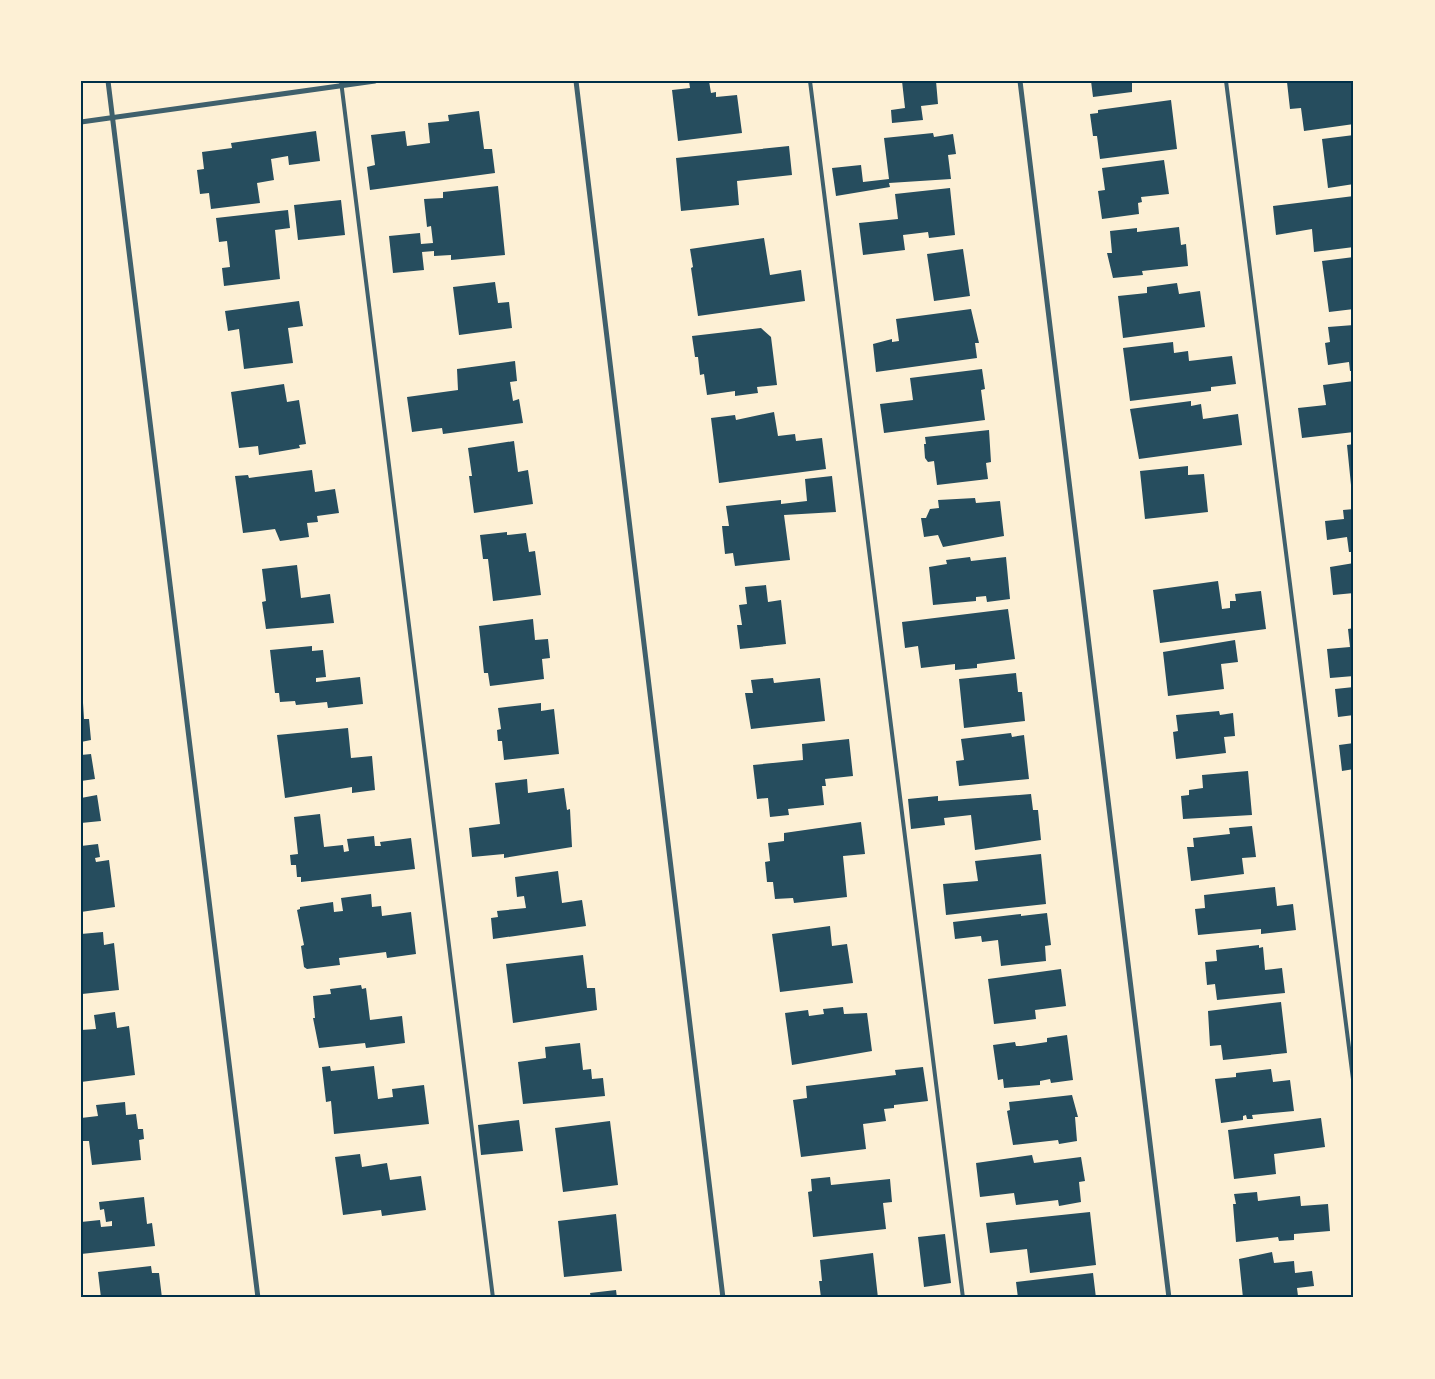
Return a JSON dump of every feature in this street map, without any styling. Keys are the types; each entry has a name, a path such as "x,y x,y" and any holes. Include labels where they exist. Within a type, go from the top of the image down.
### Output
{"street":[{"path":"108,81 258,1298"},
{"path":"81,122 342,84 375,81"},
{"path":"576,81 723,1298"},
{"path":"1020,81 1169,1298"}],"lane":[{"path":"810,81 963,1298"},
{"path":"1226,81 1354,1087"},
{"path":"342,84 493,1298"}],"building":[{"path":"689,81 709,81 711,93 716,92 716,97 737,95 742,133 678,141 672,90 690,88"},
{"path":"902,81 936,81 938,104 921,106 923,120 892,123 891,110 905,108"},
{"path":"1091,81 1132,81 1132,92 1093,97"},
{"path":"1354,81 1354,124 1304,131 1301,108 1290,109 1287,82"},
{"path":"1171,100 1177,149 1100,159 1097,136 1093,136 1090,114 1098,113 1098,110"},
{"path":"479,111 484,149 492,149 495,173 370,190 367,167 375,165 371,135 405,131 407,146 430,143 428,123 449,121 448,115"},
{"path":"316,131 320,161 289,165 288,156 271,159 274,180 257,183 260,203 211,209 209,193 200,194 197,170 204,169 202,152 232,148 231,143"},
{"path":"933,133 934,137 953,134 956,154 948,155 951,179 889,183 890,187 836,196 832,168 861,165 863,182 889,179 884,138"},
{"path":"1354,135 1354,184 1328,188 1322,139"},
{"path":"789,146 792,175 737,181 739,205 681,211 676,158"},
{"path":"1164,160 1169,194 1141,197 1142,202 1138,203 1139,214 1102,219 1098,191 1105,190 1102,168"},
{"path":"498,186 505,255 451,260 451,255 434,256 434,251 422,252 424,270 393,273 389,236 420,233 421,244 433,243 431,226 427,227 424,199 443,198 443,192"},
{"path":"950,188 955,235 929,238 928,232 903,235 905,250 863,255 859,223 898,219 895,194"},
{"path":"1354,196 1354,247 1314,252 1312,229 1276,235 1273,206"},
{"path":"341,200 345,235 298,240 294,205"},
{"path":"288,210 290,228 275,230 280,279 224,286 222,268 230,267 227,241 219,242 216,218"},
{"path":"1179,227 1181,245 1186,244 1188,266 1142,271 1143,275 1113,278 1107,253 1112,253 1110,231 1137,228 1137,232"},
{"path":"764,238 770,275 801,270 805,301 698,316 690,249"},
{"path":"963,249 970,296 934,301 927,254"},
{"path":"1354,257 1354,309 1329,312 1322,261"},
{"path":"495,282 498,303 509,302 512,328 459,335 453,287"},
{"path":"1177,283 1179,294 1200,291 1205,327 1123,338 1118,296 1147,293 1147,287"},
{"path":"299,301 303,326 288,328 293,363 244,369 239,329 228,331 225,311"},
{"path":"971,309 979,343 975,343 977,358 876,372 873,344 892,339 892,342 899,341 896,319"},
{"path":"1354,325 1354,371 1350,371 1349,362 1328,365 1325,343 1330,342 1328,327"},
{"path":"761,328 771,337 777,385 757,387 758,393 735,396 735,391 707,395 704,374 700,375 698,357 695,357 692,336"},
{"path":"1173,342 1174,353 1188,351 1189,361 1232,356 1236,384 1211,387 1211,391 1130,401 1123,348"},
{"path":"515,361 517,381 510,382 513,401 519,399 523,423 443,434 442,428 412,432 407,397 458,390 457,369"},
{"path":"982,369 985,389 981,390 985,420 884,433 880,404 913,400 910,378"},
{"path":"1354,381 1354,432 1302,438 1298,408 1326,405 1323,385"},
{"path":"284,384 287,402 299,400 306,444 299,445 300,448 259,455 258,446 239,448 231,392"},
{"path":"1191,401 1191,406 1201,404 1203,419 1238,414 1242,445 1139,459 1130,409"},
{"path":"774,412 778,436 795,434 796,441 822,438 826,469 719,483 711,418 735,415 736,420"},
{"path":"989,430 991,462 986,463 988,479 937,485 934,461 928,462 925,458 925,437"},
{"path":"514,441 518,472 528,470 533,504 474,513 469,476 472,476 468,448"},
{"path":"1354,444 1354,495 1352,495 1347,445"},
{"path":"1188,466 1188,475 1204,474 1208,512 1145,519 1140,471"},
{"path":"312,470 315,492 335,489 339,513 317,516 318,522 307,523 309,537 280,541 275,529 243,533 235,476 248,475 249,478"},
{"path":"832,476 836,512 784,515 790,560 735,566 733,553 725,554 722,526 729,526 726,506 781,500 781,504 807,501 805,479"},
{"path":"975,498 976,503 1000,501 1004,536 943,547 938,535 924,537 921,518 926,518 930,509 939,508 938,500"},
{"path":"1354,509 1354,552 1349,552 1347,537 1327,540 1325,521 1344,519 1343,510"},
{"path":"507,532 507,535 526,533 529,552 535,551 541,595 493,601 488,559 483,559 480,535"},
{"path":"970,557 971,561 1006,557 1010,599 987,602 986,596 976,597 976,601 933,605 929,567 947,564 946,560"},
{"path":"1354,563 1354,593 1333,595 1330,567"},
{"path":"297,565 301,598 330,594 334,623 266,629 262,602 266,601 262,569"},
{"path":"1218,581 1222,609 1230,608 1230,601 1236,601 1235,594 1261,591 1266,629 1160,643 1153,590"},
{"path":"766,585 768,602 781,600 786,644 740,649 737,625 742,625 739,605 747,604 745,587"},
{"path":"1008,609 1015,659 977,664 977,668 955,670 955,664 921,668 918,646 905,648 902,622"},
{"path":"533,619 535,640 548,639 550,658 542,659 544,679 490,686 488,673 484,673 479,626"},
{"path":"1354,628 1354,676 1330,678 1327,649 1350,647 1348,629"},
{"path":"1235,640 1238,662 1221,664 1224,689 1168,696 1163,652"},
{"path":"312,646 312,651 323,650 326,677 316,678 316,682 360,677 363,704 328,708 327,702 296,705 295,701 280,702 279,693 275,693 270,650"},
{"path":"1016,673 1018,692 1022,692 1025,721 964,728 959,679"},
{"path":"773,678 774,683 820,678 825,721 751,729 745,693 753,693 751,680"},
{"path":"1354,687 1354,715 1338,717 1335,689"},
{"path":"81,703 83,703 84,719 89,719 91,740 81,742"},
{"path":"541,703 541,711 554,709 559,754 504,760 502,741 498,741 497,730 501,729 498,708"},
{"path":"1219,711 1220,715 1233,713 1235,736 1224,737 1226,753 1176,759 1173,732 1178,731 1176,715"},
{"path":"348,728 351,758 372,756 375,790 352,793 352,787 285,798 277,735"},
{"path":"1011,733 1012,737 1024,735 1029,779 959,786 956,761 964,760 961,739"},
{"path":"849,739 853,776 825,779 826,786 822,786 824,805 788,809 789,815 770,817 768,798 757,799 753,765 803,760 802,744"},
{"path":"1354,743 1354,769 1342,771 1339,745"},
{"path":"91,754 95,779 81,781 81,755"},
{"path":"1248,771 1252,815 1183,819 1181,796 1189,795 1189,790 1203,788 1202,775"},
{"path":"527,779 528,793 564,788 567,810 570,809 572,847 504,858 504,854 472,857 469,828 500,824 495,783"},
{"path":"1031,794 1033,810 1038,810 1041,840 975,850 971,815 944,818 945,825 911,829 908,799 938,796 938,801"},
{"path":"97,795 101,821 81,823 81,798"},
{"path":"320,814 324,847 343,845 344,852 349,851 347,839 374,836 375,846 381,846 380,842 411,838 415,869 301,882 301,877 297,877 296,865 291,865 290,855 298,854 294,817"},
{"path":"861,822 865,854 843,856 847,897 794,903 793,898 775,899 773,882 767,882 765,862 770,861 768,843 784,841 784,833"},
{"path":"1252,826 1256,857 1242,858 1244,874 1191,881 1187,847 1194,847 1193,838 1230,834 1229,828"},
{"path":"98,844 100,857 95,858 96,862 109,860 115,907 81,912 81,846"},
{"path":"1041,854 1046,904 946,915 943,884 978,881 975,861"},
{"path":"558,871 562,903 582,900 586,926 493,939 491,918 498,917 497,911 526,908 524,896 517,897 515,877"},
{"path":"1275,887 1277,906 1293,904 1296,930 1261,934 1261,929 1198,935 1195,909 1205,908 1204,895"},
{"path":"371,894 372,907 381,906 382,916 411,912 416,954 387,958 386,952 339,958 340,965 307,969 304,967 301,946 304,945 297,910 300,907 333,902 334,912 343,911 341,898"},
{"path":"1047,913 1051,945 1045,946 1046,961 1001,966 998,940 982,942 981,936 955,939 953,922"},
{"path":"830,926 832,946 847,944 853,983 780,992 772,934"},
{"path":"103,932 104,945 114,943 119,990 82,994 81,934"},
{"path":"1259,945 1259,948 1263,947 1265,970 1282,968 1285,993 1217,1000 1215,984 1207,985 1205,962 1217,961 1216,950"},
{"path":"583,955 587,988 595,988 597,1010 513,1023 506,964"},
{"path":"1061,969 1066,1006 1035,1010 1036,1019 994,1024 988,979"},
{"path":"361,985 362,989 366,988 370,1020 402,1016 405,1043 366,1048 365,1043 319,1048 313,1018 315,1018 313,996 331,994 330,989"},
{"path":"1281,1002 1287,1053 1223,1060 1221,1045 1210,1046 1208,1011"},
{"path":"843,1007 844,1014 867,1013 872,1051 792,1065 785,1013 808,1010 809,1016 824,1014 823,1009"},
{"path":"115,1012 117,1028 129,1026 135,1075 81,1082 81,1030 96,1029 94,1015"},
{"path":"1067,1035 1073,1080 1051,1083 1050,1079 1040,1081 1040,1085 1004,1088 1003,1079 998,1080 993,1045 1015,1042 1016,1046 1021,1046 1047,1042 1047,1038"},
{"path":"580,1043 583,1070 591,1069 592,1079 603,1078 605,1096 523,1104 518,1062 546,1058 545,1047"},
{"path":"330,1066 331,1071 374,1066 378,1099 393,1097 392,1089 424,1085 429,1124 334,1134 331,1101 326,1102 322,1067"},
{"path":"923,1067 928,1101 894,1105 894,1108 884,1109 886,1121 863,1124 866,1149 801,1157 793,1100 807,1098 806,1086 896,1075 895,1070"},
{"path":"1271,1069 1273,1082 1290,1080 1294,1111 1252,1115 1253,1119 1247,1119 1246,1115 1243,1116 1243,1120 1221,1123 1215,1079 1236,1077 1236,1073"},
{"path":"1072,1095 1078,1117 1075,1117 1077,1141 1059,1144 1058,1140 1013,1145 1007,1111 1010,1110 1009,1102"},
{"path":"125,1102 126,1115 136,1114 138,1129 143,1129 144,1139 139,1140 141,1160 92,1165 89,1141 81,1141 81,1118 98,1116 96,1105"},
{"path":"1321,1118 1325,1147 1274,1154 1276,1174 1234,1179 1228,1130"},
{"path":"519,1120 523,1151 481,1155 478,1125"},
{"path":"610,1121 618,1185 563,1192 555,1128"},
{"path":"360,1154 362,1167 387,1163 390,1180 421,1176 426,1210 382,1216 381,1210 343,1215 335,1157"},
{"path":"1032,1155 1034,1163 1081,1157 1085,1181 1079,1182 1081,1202 1059,1206 1058,1200 1016,1205 1014,1193 980,1197 976,1163"},
{"path":"830,1177 831,1185 890,1179 892,1202 883,1203 886,1229 813,1237 808,1192 812,1191 811,1179"},
{"path":"1257,1192 1258,1201 1300,1196 1301,1206 1328,1204 1330,1231 1294,1234 1294,1240 1279,1241 1278,1237 1236,1242 1233,1204 1236,1204 1234,1194"},
{"path":"144,1197 147,1224 152,1223 155,1246 81,1254 81,1222 100,1220 101,1227 112,1226 112,1221 106,1222 104,1209 100,1210 99,1202"},
{"path":"1090,1212 1096,1265 1030,1273 1027,1249 990,1253 986,1223"},
{"path":"616,1214 622,1271 564,1277 558,1221"},
{"path":"945,1234 951,1283 924,1287 918,1237"},
{"path":"1272,1252 1274,1263 1294,1261 1295,1273 1312,1271 1314,1286 1297,1288 1298,1296 1243,1298 1239,1259"},
{"path":"873,1253 878,1298 821,1298 819,1281 822,1281 820,1260"},
{"path":"151,1266 152,1273 159,1273 162,1298 101,1298 98,1272"},
{"path":"1093,1273 1096,1298 1018,1298 1016,1282"},
{"path":"616,1290 617,1298 591,1298 590,1293"}]}
